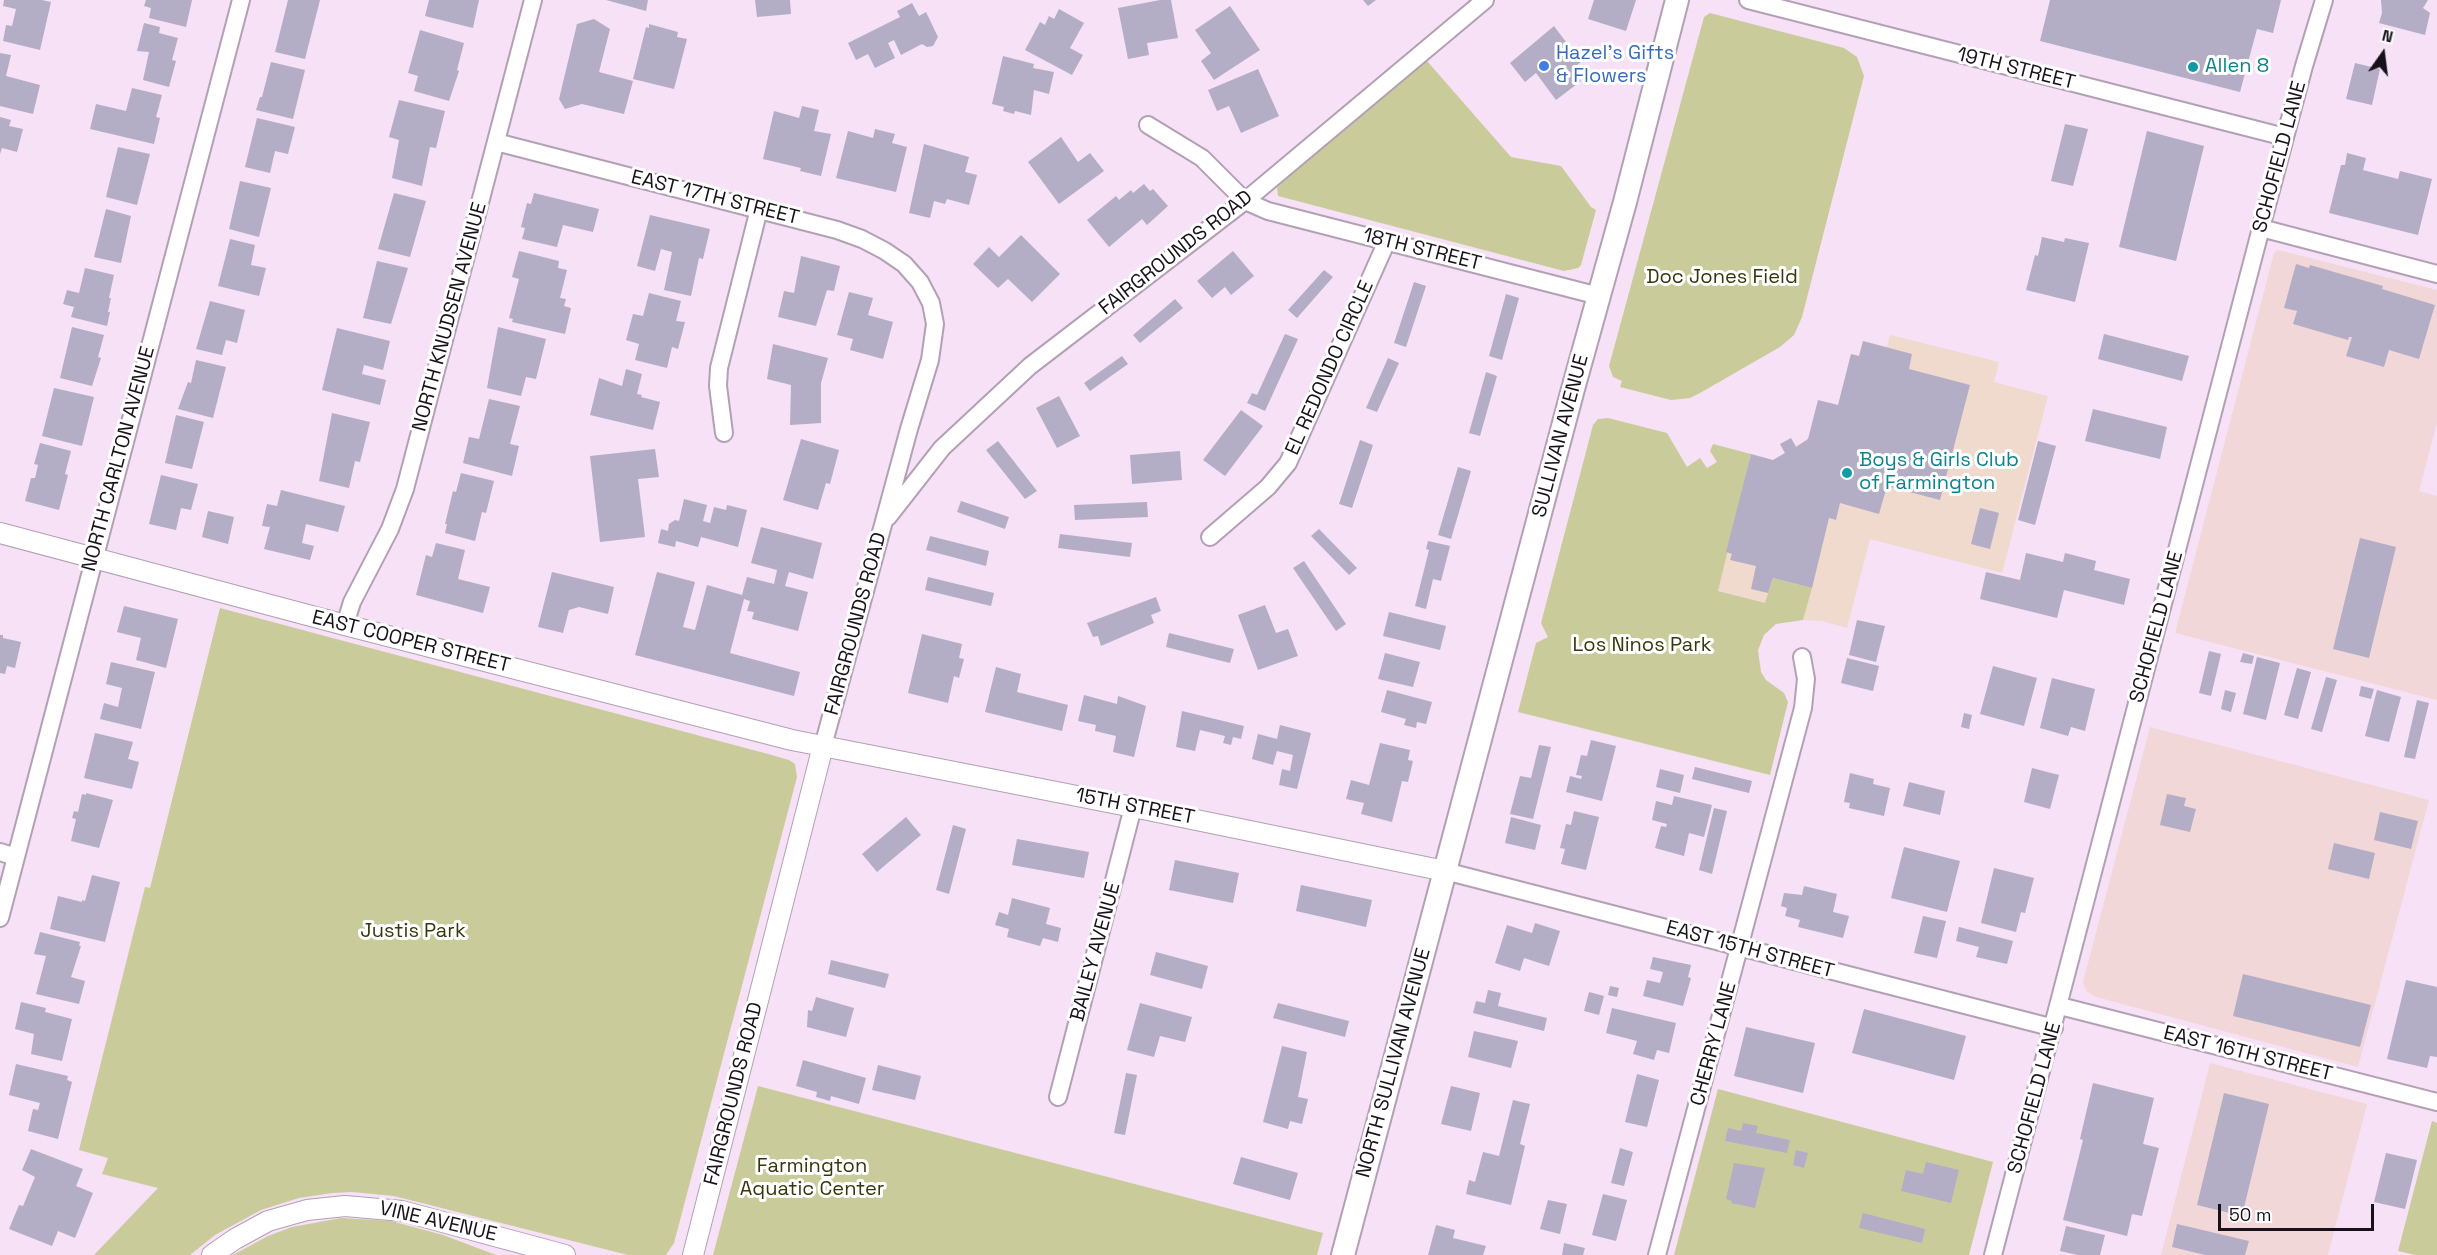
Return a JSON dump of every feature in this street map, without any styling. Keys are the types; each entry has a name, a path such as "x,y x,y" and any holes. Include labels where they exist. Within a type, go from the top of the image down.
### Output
{"main road":[{"name":"SULLIVAN AVENUE","path":"1445,871 1677,0"},
{"name":"NORTH SULLIVAN AVENUE","path":"1343,1255 1445,871"}],"street":[{"name":"NORTH CARLTON AVENUE","path":"0,918 8,855 93,558 241,0"},
{"name":"NORTH KNUDSEN AVENUE","path":"345,625 352,602 390,529 405,489 533,0"},
{"name":"19TH STREET","path":"1748,0 2285,137"},
{"name":"SCHOFIELD LANE","path":"1993,1255 2060,1006 2285,137 2324,0"},
{"name":"FAIRGROUNDS ROAD","path":"693,1255 883,522 942,448 1030,366 1245,201 1474,3"},
{"path":"1148,125 1202,158 1245,201"},
{"name":"EAST 17TH STREET","path":"496,142 837,230 862,239 904,264 920,282 931,303 934,324 933,342 883,522"},
{"name":"18TH STREET","path":"1245,201 1268,211 1599,296"},
{"path":"724,433 718,386 719,368 759,209"},
{"path":"2261,228 2437,274"},
{"name":"EL REDONDO CIRCLE","path":"1210,537 1268,487 1288,463 1387,241"},
{"name":"EAST COOPER STREET","path":"0,533 345,625 823,747"},
{"name":"CHERRY LANE","path":"1658,1255 1803,708 1806,679 1803,657"},
{"name":"15TH STREET","path":"823,747 1445,871"},
{"name":"BAILEY AVENUE","path":"1058,1097 1133,807"},
{"name":"EAST 15TH STREET","path":"1445,871 2054,1028"},
{"name":"EAST 16TH STREET","path":"2060,1006 2437,1102"},
{"name":"VINE AVENUE","path":"212,1255 268,1221 307,1210 345,1206 402,1211 565,1255"}],"shaded area":[{"path":"2278,250 2437,290 2437,423 2419,491 2437,496 2437,700 2175,633 2274,253"},
{"path":"1890,335 1999,362 1994,382 2048,396 2002,573 1870,539 1847,628 1822,621 1803,620 1811,588 1766,604 1718,591 1726,552 1773,460 1785,453 1780,444 1791,438 1796,446 1808,439 1838,405 1851,354 1859,356 1863,341 1887,347"},
{"path":"2150,727 2429,800 2358,1067 2096,997 2087,992 2083,982"},
{"path":"2210,1063 2367,1104 2328,1255 2161,1255"}],"green space":[{"name":"Doc Jones Field","path":"1710,13 1844,48 1857,57 1864,76 1802,317 1794,335 1780,347 1700,393 1690,398 1671,400 1620,387 1622,381 1613,377 1609,366 1704,17"},
{"path":"1427,61 1511,157 1561,166 1591,207 1596,210 1581,265 1578,268 1564,271 1278,196 1277,188 1289,174"},
{"name":"Los Ninos Park","path":"1608,418 1667,433 1687,467 1700,458 1707,468 1717,462 1710,451 1713,444 1751,454 1718,591 1765,603 1773,578 1812,588 1803,620 1776,624 1764,635 1758,650 1761,672 1766,680 1784,693 1788,702 1770,775 1518,712 1536,643 1548,637 1541,623 1593,425 1598,419"},
{"name":"Justis Park","path":"220,608 768,754 795,764 797,777 674,1243 666,1255 628,1255 394,1196 352,1192 299,1198 261,1210 215,1235 190,1255 94,1255 158,1188 102,1174 108,1158 79,1150 145,887 150,888"},
{"name":"Farmington Aquatic Center","path":"758,1086 1323,1233 1317,1255 713,1255"},
{"path":"1718,1089 1993,1162 1969,1255 1674,1255"},
{"path":"2432,1121 2437,1123 2437,1255 2415,1255 2398,1251"},
{"path":"341,1218 391,1221 443,1235 496,1255 233,1255 268,1236 292,1227"}],"building":[{"path":"4,0 51,2 40,50 3,41 6,25 12,26 16,9 3,6"},
{"path":"146,0 192,0 186,27 149,18 151,8 144,6"},
{"path":"288,0 320,0 305,59 275,52"},
{"path":"429,0 479,0 473,28 425,16"},
{"path":"606,0 648,0 646,11"},
{"path":"755,0 790,0 791,14 757,17"},
{"path":"1171,0 1178,38 1147,43 1149,55 1128,59 1118,8"},
{"path":"1363,0 1376,0 1368,6"},
{"path":"1594,0 1636,0 1626,31 1588,19"},
{"name":"Allen 8","path":"2050,0 2281,0 2273,33 2257,29 2240,92 2040,41"},
{"path":"2381,0 2428,0 2423,8 2430,13 2425,35 2379,23 2382,13"},
{"path":"912,3 919,16 926,12 938,37 933,46 927,47 922,44 901,55 894,40 888,43 895,58 875,68 868,54 856,60 848,43 900,17 897,11"},
{"path":"1230,6 1260,50 1214,80 1201,61 1211,53 1195,30"},
{"path":"1059,9 1084,23 1070,48 1083,55 1072,75 1025,50 1040,22 1045,25 1049,16 1054,19"},
{"path":"594,19 610,29 599,72 633,81 624,114 582,104 565,109 559,99 577,24"},
{"path":"144,23 160,27 159,33 178,38 172,60 176,61 169,87 143,80 149,52 137,51"},
{"path":"649,24 678,32 677,37 687,39 674,89 633,79 646,27 649,28"},
{"name":"Hazel's Gifts & Flowers","path":"1554,26 1581,62 1572,69 1581,81 1556,100 1536,73 1525,82 1510,63"},
{"path":"420,30 464,43 457,70 459,71 449,101 414,91 418,76 408,73"},
{"path":"0,53 11,55 6,76 40,85 33,114 0,106"},
{"path":"1003,56 1034,64 1033,68 1054,72 1049,94 1034,90 1031,115 1003,111 1004,107 992,104"},
{"path":"271,62 305,70 293,119 256,110 260,97 262,97"},
{"path":"2355,63 2380,69 2372,105 2346,99"},
{"path":"1258,69 1279,116 1241,133 1229,106 1217,111 1208,90"},
{"path":"132,88 162,95 156,117 160,118 154,144 90,129 96,104 126,111"},
{"path":"399,100 445,111 436,148 430,147 422,186 392,178 399,140 389,137"},
{"path":"802,106 819,110 814,131 831,134 821,176 800,171 801,168 763,159 774,111 799,118"},
{"path":"0,117 11,120 9,126 23,129 17,152 2,148 0,154"},
{"path":"257,118 295,127 288,154 275,151 270,173 245,167"},
{"path":"2065,124 2088,129 2073,186 2051,181"},
{"path":"875,129 895,134 892,143 907,147 896,192 836,178 848,131 873,138"},
{"path":"2147,131 2204,146 2176,261 2119,247"},
{"path":"1061,137 1078,162 1090,153 1104,171 1059,204 1028,162"},
{"path":"924,144 969,157 965,172 977,175 969,205 947,199 945,204 934,201 930,218 909,213"},
{"path":"118,147 150,154 137,205 106,197"},
{"path":"2347,153 2366,158 2363,170 2398,179 2400,171 2432,179 2418,235 2329,213 2341,165 2345,165"},
{"path":"240,181 271,188 259,237 229,229"},
{"path":"1144,184 1150,191 1153,189 1168,206 1147,225 1142,219 1109,247 1087,220 1116,196 1119,200 1131,190 1133,193"},
{"path":"394,193 426,201 410,257 378,249"},
{"path":"534,193 599,209 593,232 563,225 557,247 522,239 525,228 521,227 527,203 531,204"},
{"path":"106,209 131,216 121,263 94,257"},
{"path":"650,215 710,229 703,259 699,258 691,296 664,290 672,252 661,249 655,271 637,266"},
{"path":"1021,235 1060,274 1032,302 1008,279 998,288 973,264 989,247 999,257"},
{"path":"2042,237 2064,242 2065,238 2089,243 2075,302 2026,290"},
{"path":"230,239 255,245 251,265 266,268 259,296 218,286"},
{"path":"519,251 559,261 558,268 567,270 560,298 566,299 564,306 571,308 565,334 512,322 513,319 509,318 519,279 512,277"},
{"path":"1233,251 1254,276 1231,295 1225,287 1212,298 1197,281"},
{"path":"801,256 840,266 834,291 827,290 816,326 778,317 784,291 794,293"},
{"path":"377,261 408,268 391,324 363,318"},
{"path":"2296,264 2309,268 2310,265 2383,286 2382,289 2435,305 2419,359 2389,350 2384,367 2346,356 2352,337 2348,340 2293,324 2297,311 2284,308"},
{"path":"85,268 114,275 109,298 111,298 107,326 71,317 74,307 63,304 67,290 79,293"},
{"path":"1324,270 1333,277 1297,318 1288,310"},
{"path":"1414,282 1426,286 1406,347 1394,343"},
{"path":"849,292 873,298 868,315 893,322 883,359 850,350 853,339 837,335"},
{"path":"649,293 681,301 676,321 685,322 678,349 672,347 667,368 635,360 639,344 626,340 633,314 643,316"},
{"path":"1506,294 1519,298 1502,360 1489,356"},
{"path":"1175,299 1183,308 1140,343 1133,335"},
{"path":"210,301 245,310 237,343 226,340 222,355 196,349"},
{"path":"72,327 104,335 98,357 101,358 92,386 60,378"},
{"path":"498,327 546,339 536,379 526,377 521,396 487,388"},
{"path":"337,328 390,341 383,370 364,365 362,374 386,380 380,405 322,390"},
{"path":"1285,334 1298,339 1265,411 1247,403 1252,393 1257,395"},
{"path":"2104,334 2189,356 2182,381 2098,359"},
{"name":"Boys & Girls Club of Farmington","path":"1863,341 1912,354 1909,369 1970,385 1940,500 1887,486 1879,514 1840,503 1836,520 1829,518 1812,588 1773,578 1768,593 1751,589 1756,566 1730,560 1732,554 1726,552 1751,454 1773,460 1785,453 1780,444 1791,438 1796,447 1808,439 1818,400 1838,405 1851,354 1859,356"},
{"path":"773,344 828,358 821,383 821,423 790,425 791,385 767,379"},
{"path":"1122,356 1128,364 1090,391 1084,383"},
{"path":"1388,358 1399,363 1377,412 1366,408"},
{"path":"196,360 226,367 213,418 178,409 188,382 191,383"},
{"path":"626,369 642,374 637,394 660,402 653,430 590,415 599,378 622,386"},
{"path":"1486,372 1497,376 1480,436 1469,433"},
{"path":"54,388 94,397 82,446 42,436"},
{"path":"1059,396 1080,436 1057,448 1036,408"},
{"path":"489,399 520,406 510,444 519,446 512,476 463,463 469,437 479,439"},
{"path":"2093,409 2167,427 2160,459 2085,441"},
{"path":"1241,410 1263,426 1225,476 1203,460"},
{"path":"332,413 370,422 360,462 355,461 349,488 319,481"},
{"path":"176,415 204,422 192,469 165,463"},
{"path":"801,439 839,450 830,484 826,483 818,510 783,500"},
{"path":"1360,440 1373,445 1352,508 1339,504"},
{"path":"998,441 1037,491 1025,499 986,450"},
{"path":"2038,441 2056,446 2035,525 2018,520"},
{"path":"40,443 71,451 65,474 68,475 59,510 25,501 31,478 35,478 38,465 34,464"},
{"path":"655,449 659,477 638,479 645,537 600,542 590,456"},
{"path":"1180,451 1182,480 1132,484 1130,455"},
{"path":"1458,467 1471,471 1451,539 1438,535"},
{"path":"461,473 494,481 486,513 482,512 475,541 445,533 453,491 456,492"},
{"path":"161,475 198,484 191,510 181,508 176,530 149,524"},
{"path":"281,490 345,506 338,532 306,524 302,543 314,546 310,560 264,549 270,527 262,526 267,504 277,506"},
{"path":"684,499 707,505 703,521 710,523 714,507 726,510 727,505 747,510 738,547 701,537 698,547 676,541 675,547 658,543 661,529 668,531 669,524 675,520 679,521"},
{"path":"961,501 1009,517 1005,529 957,512"},
{"path":"1147,502 1148,517 1075,520 1074,505"},
{"path":"1980,508 1999,513 1990,549 1971,544"},
{"path":"208,511 234,517 228,544 202,537"},
{"path":"761,527 822,543 813,579 789,572 785,586 808,592 798,631 752,619 754,612 747,611 750,601 744,599 730,653 800,672 794,696 635,655 657,572 695,582 683,627 695,630 707,585 742,595 747,577 774,584 777,570 751,563"},
{"path":"1319,529 1357,568 1349,575 1311,536"},
{"path":"1060,534 1132,543 1130,557 1058,548"},
{"path":"930,536 989,551 986,566 926,550"},
{"path":"2360,538 2396,547 2369,658 2333,649"},
{"path":"1428,541 1450,546 1441,581 1433,579 1426,609 1415,606 1429,550 1426,549"},
{"path":"436,543 465,550 458,579 490,587 483,613 416,595 426,555 432,557"},
{"path":"2026,553 2063,562 2065,553 2096,561 2094,570 2130,579 2124,605 2064,590 2057,618 1980,599 1986,572 2020,580"},
{"path":"1304,561 1346,624 1336,631 1293,568"},
{"path":"552,572 614,587 608,614 579,607 569,610 563,633 538,627"},
{"path":"928,577 994,593 991,606 925,590"},
{"path":"1156,597 1161,611 1151,615 1154,623 1101,646 1098,636 1093,637 1087,623"},
{"path":"1265,605 1276,633 1288,629 1298,656 1258,670 1238,615"},
{"path":"124,606 178,619 166,668 136,660 141,638 117,632"},
{"path":"1389,612 1446,626 1440,650 1383,636"},
{"path":"1857,620 1885,626 1876,662 1849,655"},
{"path":"1169,633 1234,649 1230,663 1166,647"},
{"path":"922,634 962,644 959,658 964,659 959,678 954,676 948,703 908,693"},
{"path":"0,635 3,635 3,638 21,642 15,668 7,666 5,674 0,673"},
{"path":"2209,651 2221,654 2211,696 2199,693"},
{"path":"1385,653 1420,662 1413,687 1378,679"},
{"path":"2243,653 2254,656 2252,664 2240,662"},
{"path":"2257,657 2280,663 2266,720 2243,714"},
{"path":"1847,658 1879,666 1873,691 1841,683"},
{"path":"111,662 155,672 141,729 100,719 104,703 118,707 122,688 106,684"},
{"path":"1993,666 2037,678 2024,726 1980,714"},
{"path":"996,667 1021,674 1017,692 1068,705 1062,731 985,712"},
{"path":"2297,668 2311,672 2298,719 2284,715"},
{"path":"2326,677 2337,680 2322,732 2311,729"},
{"path":"2052,678 2095,689 2085,731 2071,727 2068,736 2040,728"},
{"path":"2361,686 2374,689 2371,699 2359,696"},
{"path":"1387,690 1432,702 1426,724 1417,722 1416,728 1404,725 1406,719 1381,712"},
{"path":"2225,690 2236,693 2231,712 2221,709"},
{"path":"2377,690 2401,697 2389,742 2365,736"},
{"path":"1084,695 1117,704 1118,696 1146,706 1134,757 1113,752 1116,736 1095,731 1096,725 1078,721"},
{"path":"2417,700 2429,703 2415,759 2404,757"},
{"path":"1182,711 1244,726 1241,739 1233,737 1231,745 1223,743 1225,736 1200,730 1195,751 1176,747"},
{"path":"1964,713 1972,715 1969,729 1961,727"},
{"path":"1280,725 1311,733 1297,789 1279,785 1282,769 1290,771 1293,755 1277,751 1273,765 1252,759 1258,734 1277,739"},
{"path":"95,733 133,742 128,759 139,762 132,789 84,778"},
{"path":"1591,740 1616,746 1602,801 1566,792 1570,776 1581,779 1582,776 1576,775 1581,755 1587,756"},
{"path":"1380,743 1410,750 1408,760 1413,761 1408,782 1402,781 1392,822 1361,814 1364,803 1346,799 1351,780 1369,785"},
{"path":"1539,745 1551,747 1533,819 1510,814 1520,776 1531,778"},
{"path":"1695,767 1752,781 1749,793 1692,779"},
{"path":"2032,768 2059,775 2050,809 2024,802"},
{"path":"1660,769 1684,775 1680,793 1656,787"},
{"path":"1850,773 1874,779 1873,784 1890,788 1884,816 1849,808 1850,803 1844,802"},
{"path":"1909,782 1945,791 1940,815 1903,806"},
{"path":"86,793 113,800 99,848 71,841 76,819 72,818 74,811 78,812 82,794 86,795"},
{"path":"2167,794 2186,798 2184,806 2196,809 2190,832 2160,825"},
{"path":"1674,796 1712,805 1704,837 1689,833 1684,856 1655,848 1661,826 1666,827 1667,824 1652,820 1656,801 1672,805"},
{"path":"1714,808 1727,811 1712,874 1699,870"},
{"path":"1574,811 1599,817 1586,870 1561,864 1565,849 1560,848 1566,824 1571,825"},
{"path":"2380,812 2418,821 2411,849 2374,840"},
{"path":"906,817 921,835 877,872 862,854"},
{"path":"1511,817 1541,825 1535,850 1505,843"},
{"path":"953,825 966,829 949,894 936,890"},
{"path":"1017,839 1089,852 1084,878 1012,865"},
{"path":"2334,843 2375,853 2369,879 2328,869"},
{"path":"1904,847 1960,861 1947,912 1891,898"},
{"path":"1175,860 1239,873 1233,903 1169,890"},
{"path":"1994,868 2034,878 2025,913 2021,912 2016,932 1981,923"},
{"path":"92,875 120,882 105,942 50,929 58,896 85,901"},
{"path":"1301,885 1372,900 1366,927 1296,911"},
{"path":"1804,886 1837,894 1833,912 1849,916 1843,938 1798,927 1800,920 1785,916 1787,908 1781,906 1784,893 1802,895"},
{"path":"1012,898 1050,908 1046,924 1061,928 1058,942 1043,938 1040,946 1007,937 1009,929 995,925 999,912 1008,915"},
{"path":"1923,916 1946,921 1937,958 1914,953"},
{"path":"1535,923 1560,931 1549,966 1524,958 1520,971 1495,963 1507,925 1532,933"},
{"path":"1959,927 2013,941 2007,964 1976,957 1979,947 1956,941"},
{"path":"40,932 80,942 79,946 81,946 71,977 85,981 79,1004 36,994 46,956 34,954"},
{"path":"1156,952 1208,966 1202,989 1150,975"},
{"path":"1653,957 1691,965 1688,977 1691,978 1683,1006 1643,996 1647,980 1660,983 1663,972 1650,969"},
{"path":"831,960 889,974 885,988 828,974"},
{"path":"2243,974 2371,1005 2360,1047 2233,1016"},
{"path":"2406,980 2437,987 2437,1057 2430,1056 2427,1068 2387,1059"},
{"path":"1610,986 1619,988 1617,997 1608,995"},
{"path":"1488,990 1501,993 1498,1006 1547,1018 1544,1031 1473,1013 1476,1001 1485,1003"},
{"path":"1589,992 1604,996 1599,1015 1584,1011"},
{"path":"816,997 854,1008 846,1037 807,1027 808,1010 812,1011"},
{"path":"21,1002 46,1008 45,1012 72,1019 62,1061 31,1054 34,1034 15,1029"},
{"path":"1140,1003 1192,1017 1185,1042 1160,1036 1154,1057 1127,1050"},
{"path":"1278,1003 1349,1021 1345,1037 1273,1018"},
{"path":"1612,1008 1676,1023 1669,1053 1657,1050 1654,1060 1633,1054 1637,1041 1606,1033"},
{"path":"1864,1009 1966,1036 1954,1080 1852,1053"},
{"path":"1746,1027 1815,1043 1803,1093 1734,1076"},
{"path":"1474,1031 1518,1041 1511,1068 1468,1057"},
{"path":"1282,1046 1307,1052 1298,1097 1308,1099 1302,1124 1290,1121 1288,1129 1263,1122"},
{"path":"803,1060 866,1078 859,1104 831,1096 830,1101 816,1097 817,1092 796,1086"},
{"path":"16,1064 68,1076 67,1080 72,1082 58,1139 28,1131 33,1109 38,1110 40,1103 9,1095"},
{"path":"878,1065 921,1076 915,1100 872,1090"},
{"path":"1126,1073 1137,1075 1125,1135 1114,1133"},
{"path":"1637,1074 1659,1080 1647,1127 1625,1122"},
{"path":"2093,1083 2154,1098 2143,1144 2159,1148 2142,1216 2132,1214 2127,1236 2063,1220 2083,1140 2080,1139"},
{"path":"1451,1086 1480,1093 1471,1131 1441,1124"},
{"path":"2224,1093 2269,1104 2242,1216 2197,1205"},
{"path":"1513,1100 1530,1104 1520,1144 1525,1146 1511,1205 1466,1194 1469,1180 1475,1182 1483,1152 1499,1156"},
{"path":"1743,1123 1758,1126 1756,1133 1790,1140 1787,1153 1725,1141 1728,1128 1741,1131"},
{"path":"1620,1148 1633,1152 1624,1186 1611,1183"},
{"path":"31,1149 83,1169 76,1186 93,1193 75,1238 58,1231 52,1246 9,1229 19,1205 23,1206 35,1177 22,1170"},
{"path":"1796,1150 1808,1153 1804,1168 1793,1165"},
{"path":"2386,1153 2417,1160 2405,1209 2374,1202"},
{"path":"1241,1157 1298,1173 1290,1200 1233,1184"},
{"path":"1926,1162 1959,1170 1951,1203 1901,1191 1906,1170 1923,1174"},
{"path":"1734,1163 1765,1168 1755,1208 1731,1203 1732,1201 1726,1199"},
{"path":"1603,1194 1627,1200 1616,1241 1592,1235"},
{"path":"1548,1200 1567,1204 1560,1234 1540,1229"},
{"path":"1863,1213 1925,1229 1922,1243 1859,1228"},
{"path":"2177,1224 2249,1241 2245,1255 2205,1255 2172,1247"},
{"path":"1436,1225 1455,1230 1453,1238 1486,1246 1483,1255 1428,1255"},
{"path":"2066,1226 2105,1235 2100,1255 2078,1255 2060,1251"},
{"path":"1564,1243 1585,1248 1583,1255 1562,1255"}],"place":[{"name":"Hazel's Gifts & Flowers","path":"1544,66"},
{"name":"Allen 8","path":"2193,67"},
{"name":"Boys & Girls Club of Farmington","path":"1847,473"}]}
